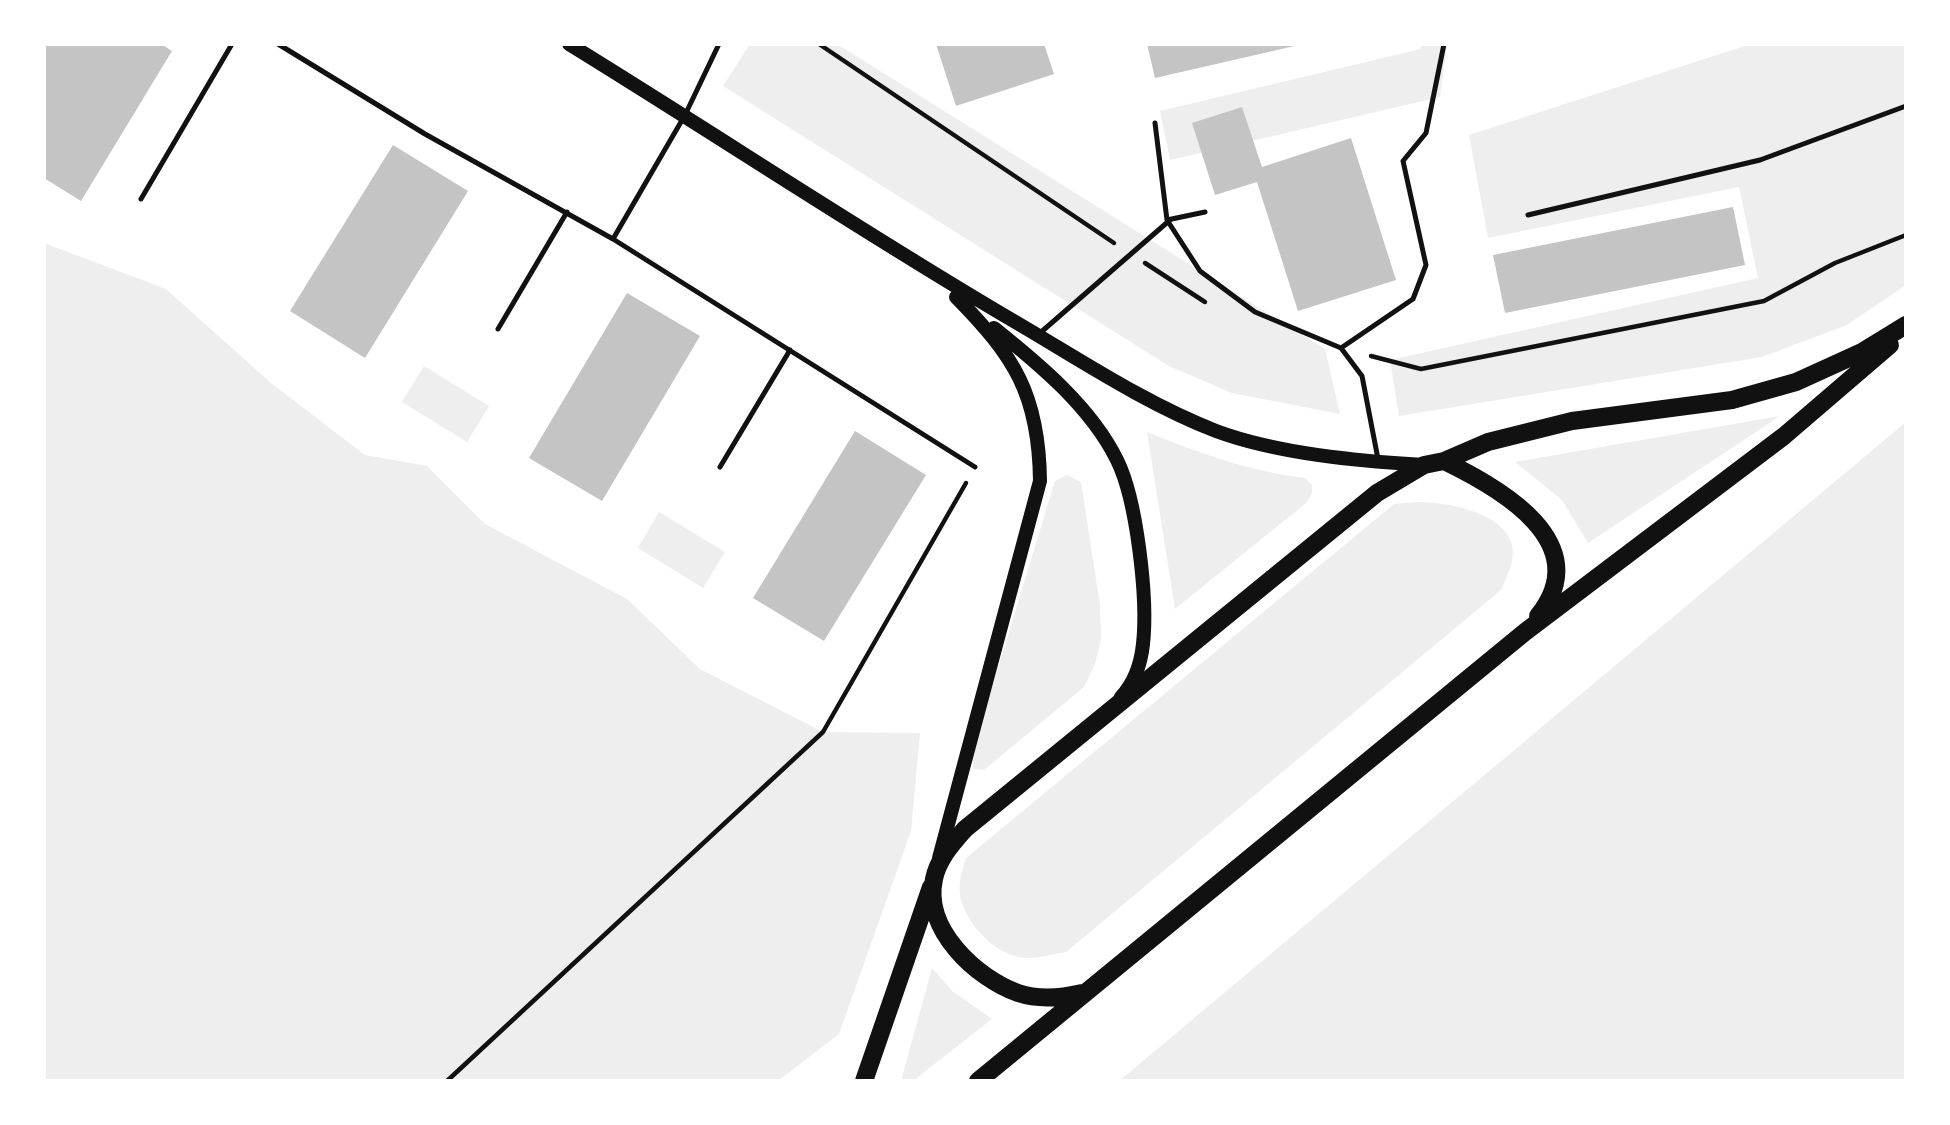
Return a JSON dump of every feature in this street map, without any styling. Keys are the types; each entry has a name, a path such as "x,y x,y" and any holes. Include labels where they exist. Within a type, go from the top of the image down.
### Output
{"main road":[{"path":"569,44 685,115 893,250 1148,399 1218,431 1274,446 1379,463 1424,465 1444,461 1488,442 1572,421 1732,400 1797,382 1863,352 1906,325"},
{"path":"893,250 1034,361 1088,417 1117,458 1130,492 1144,601 1143,644 1137,673 1125,693 1099,722"},
{"path":"864,1081 934,877 1040,481 1040,440 1031,406 1016,368 992,334 956,298"},
{"path":"978,1081 1525,632 1784,436 1906,332"},
{"path":"1444,461 1489,483 1513,499 1535,521 1552,548 1556,576 1548,603 1525,632"},
{"path":"1082,993 1057,999 1020,994 969,964 951,942 938,917 934,877 947,850 965,829 1377,493 1424,465"}],"lane":[{"path":"141,199 232,44"},
{"path":"278,44 425,134 613,239 975,467"},
{"path":"613,239 685,115 719,44"},
{"path":"1341,348 1413,299 1426,265 1403,161 1426,133 1444,44"},
{"path":"1528,215 1760,160 1906,106"},
{"path":"1155,123 1167,220 1200,271 1255,312 1341,348 1362,376 1379,463"},
{"path":"498,329 567,212"},
{"path":"1038,335 1167,220 1205,212"},
{"path":"720,467 790,351"}],"path":[{"path":"819,44 1216,309"},
{"path":"1341,348 1421,369 1764,301 1835,264 1906,235"},
{"path":"447,1081 823,732 975,467"}],"shaded area":[{"path":"750,44 837,44 1325,349 1340,414 1232,393 1169,366 723,86"},
{"path":"1420,44 1447,44 1440,97 1170,160 1160,111 1421,49"},
{"path":"1751,44 1906,44 1906,285 1847,325 1762,357 1399,416 1390,360 1758,278 1739,187 1488,238 1469,135"},
{"path":"44,243 166,289 271,383 365,455 427,466 485,524 627,599 700,669 823,732 920,733 911,831 839,1034 778,1081 44,1081"},
{"path":"424,366 489,406 467,442 402,402"},
{"path":"1780,416 1588,543 1562,500 1515,462"},
{"path":"1906,422 1906,1081 1119,1081"},
{"path":"1147,432 1224,460 1305,478 1312,485 1312,494 1306,503 1175,609"},
{"path":"1067,475 1081,482 1100,605 1101,639 1095,664 1084,687 984,770 974,769 971,757 1055,481"},
{"path":"1394,504 1445,504 1472,511 1485,516 1505,531 1513,554 1501,590 1066,952 1033,958 1018,957 998,948 973,925 960,894 966,858"},
{"path":"659,512 725,552 703,588 638,548"},
{"path":"932,968 952,991 992,1019 913,1081 901,1081"}],"building":[{"path":"44,44 161,44 172,51 81,201 44,178"},
{"path":"936,44 1044,44 1054,74 956,106"},
{"path":"1147,44 1299,44 1299,45 1155,78"},
{"path":"1242,107 1262,167 1351,138 1396,280 1298,311 1257,182 1215,195 1192,123"},
{"path":"393,145 468,191 365,358 290,311"},
{"path":"1733,207 1745,265 1505,313 1493,255"},
{"path":"627,293 700,336 602,501 529,458"},
{"path":"855,431 926,475 824,641 753,598"}]}
